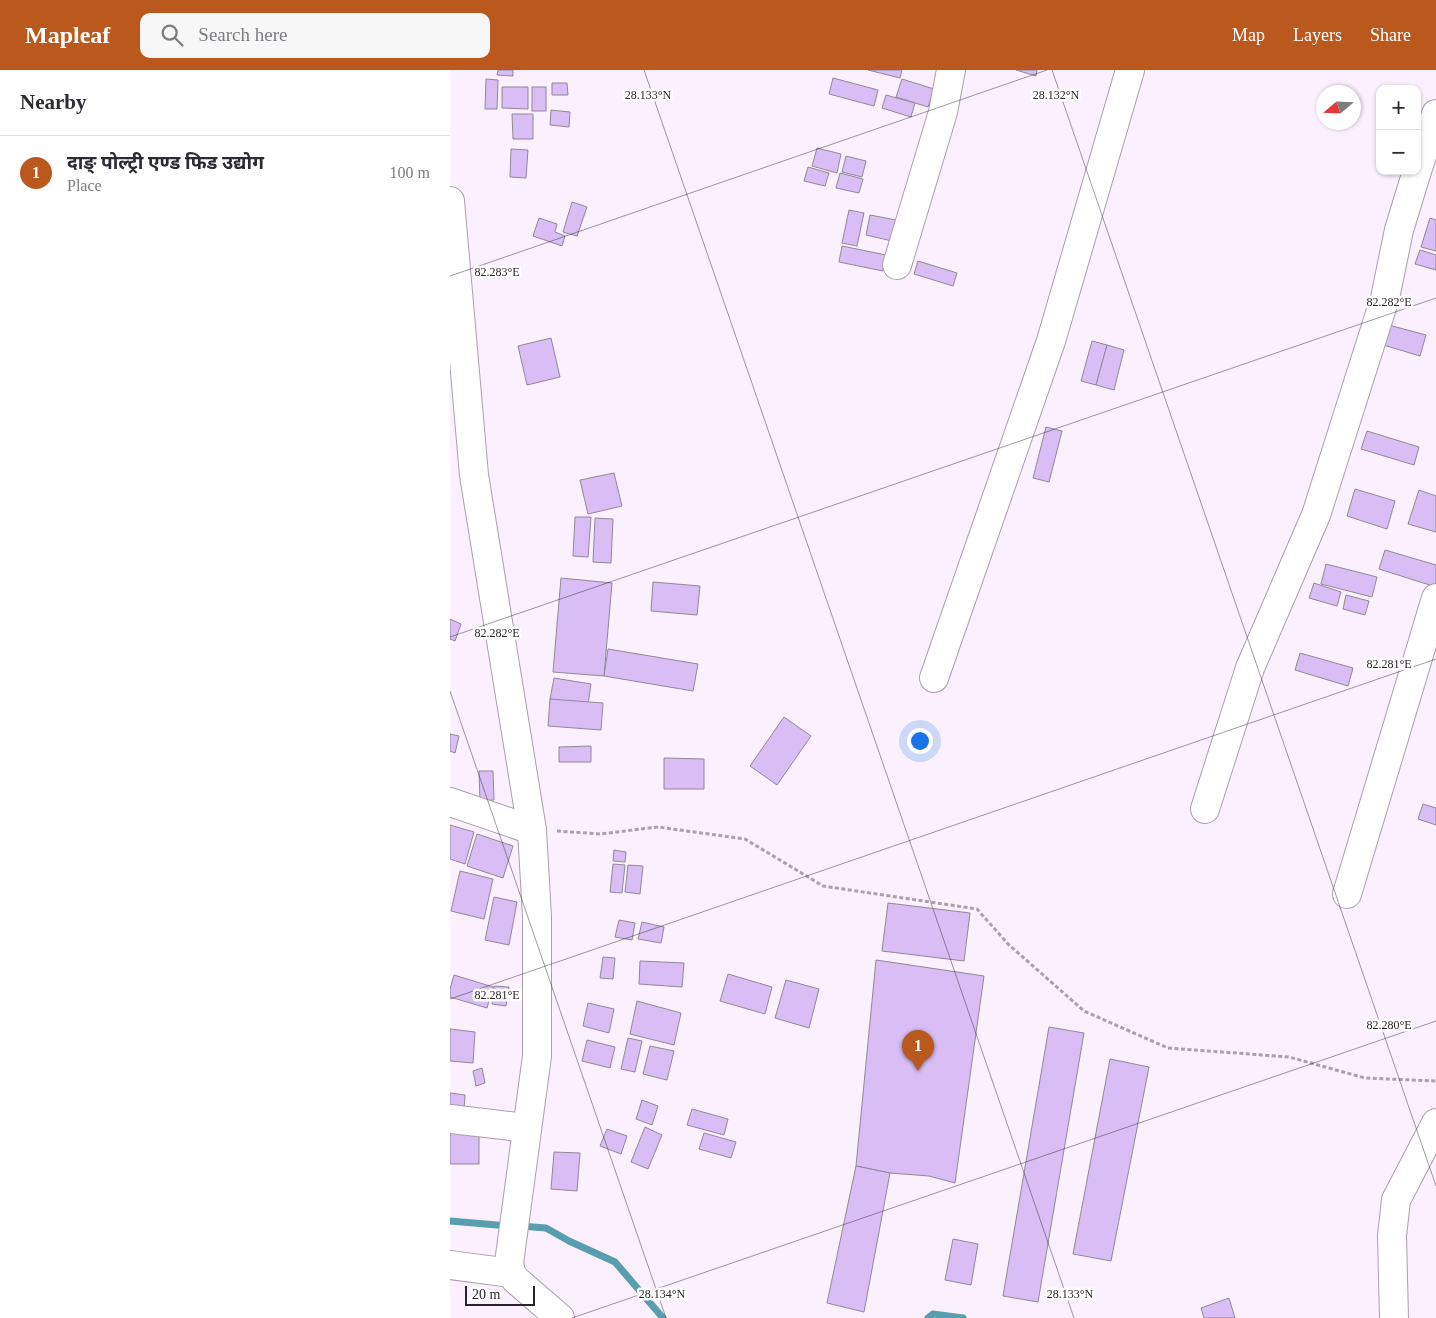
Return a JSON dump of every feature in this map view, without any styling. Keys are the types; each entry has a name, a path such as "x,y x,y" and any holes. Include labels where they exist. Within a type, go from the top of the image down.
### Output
{"main road":[{"path":"897,265 942,112 951,70"},
{"path":"934,678 1051,341 1130,70"},
{"path":"1421,159 1436,114"},
{"path":"1205,809 1250,668 1316,515 1385,298 1399,230 1416,175"},
{"path":"450,201 474,475 532,830 537,917 537,1056 510,1263 522,1286 560,1318"},
{"path":"1348,894 1436,598"},
{"path":"450,802 532,830"},
{"path":"450,1119 526,1140"},
{"path":"1394,1318 1392,1236 1396,1200 1436,1123"},
{"path":"450,1266 510,1263"}],"path":[{"path":"532,830 600,834 658,827 745,839 823,886 978,908 1008,944 1084,1011 1168,1048 1289,1057 1365,1078 1436,1081"}],"building":[{"path":"498,70 513,70 513,76 497,75"},
{"path":"868,70 902,70 900,78"},
{"path":"1016,70 1037,70 1036,76"},
{"path":"833,78 878,90 874,106 829,94"},
{"path":"486,79 498,80 497,109 485,109"},
{"path":"902,79 934,89 928,107 896,97"},
{"path":"552,83 567,83 568,95 552,95"},
{"path":"502,87 528,87 528,109 502,108"},
{"path":"532,87 546,87 546,111 532,111"},
{"path":"886,95 915,103 911,117 882,108"},
{"path":"551,110 570,112 569,127 550,125"},
{"path":"512,114 533,114 533,139 513,139"},
{"path":"817,148 841,154 837,173 812,166"},
{"path":"511,149 528,150 526,178 510,177"},
{"path":"846,156 866,161 862,177 842,172"},
{"path":"808,167 829,173 825,186 804,181"},
{"path":"840,173 863,179 859,193 836,188"},
{"path":"572,202 587,207 577,236 563,232"},
{"path":"849,210 864,213 857,246 842,243"},
{"path":"870,215 896,220 892,241 866,235"},
{"path":"539,218 557,224 555,232 565,236 562,246 533,236"},
{"path":"1430,218 1436,220 1436,251 1421,247"},
{"path":"842,246 886,255 883,271 839,262"},
{"path":"1420,250 1436,255 1436,270 1415,264"},
{"path":"918,261 957,273 953,286 914,274"},
{"path":"1385,324 1426,335 1420,356 1380,344"},
{"path":"551,338 560,377 527,385 518,346"},
{"path":"1092,341 1107,345 1096,385 1081,381"},
{"path":"1107,345 1124,350 1114,390 1096,385"},
{"path":"1046,427 1062,431 1049,482 1033,478"},
{"path":"1367,431 1419,447 1414,465 1361,449"},
{"path":"614,473 622,506 588,514 580,480"},
{"path":"1355,489 1395,501 1387,529 1347,516"},
{"path":"1419,490 1436,496 1436,532 1408,524"},
{"path":"575,517 591,517 588,557 573,556"},
{"path":"595,518 613,519 611,563 593,562"},
{"path":"1385,550 1436,565 1436,587 1379,569"},
{"path":"1326,564 1377,577 1372,597 1321,584"},
{"path":"561,578 612,583 604,676 553,672"},
{"path":"653,582 700,586 697,615 651,611"},
{"path":"1314,583 1341,592 1337,606 1309,598"},
{"path":"1346,595 1369,601 1365,615 1343,609"},
{"path":"450,619 461,624 455,641 450,639"},
{"path":"608,649 698,664 693,691 604,676"},
{"path":"1300,653 1353,668 1348,686 1295,670"},
{"path":"554,678 591,684 588,705 550,699"},
{"path":"550,699 603,703 601,730 548,726"},
{"path":"784,717 811,736 777,785 750,766"},
{"path":"450,734 459,736 455,753 450,751"},
{"path":"591,746 591,762 559,762 559,747"},
{"path":"664,758 704,759 704,789 664,789"},
{"path":"479,771 493,771 494,800 480,801"},
{"path":"1423,804 1436,808 1436,825 1418,819"},
{"path":"450,825 474,832 465,864 450,859"},
{"path":"477,834 513,846 503,878 467,866"},
{"path":"614,850 626,852 625,862 613,861"},
{"path":"613,864 625,865 622,893 610,892"},
{"path":"628,865 643,866 640,894 625,892"},
{"path":"460,871 493,879 484,919 451,911"},
{"path":"494,897 517,902 509,945 485,940"},
{"path":"888,903 970,913 964,961 882,951"},
{"path":"619,920 635,923 632,940 615,937"},
{"path":"642,922 664,927 661,943 638,939"},
{"path":"603,957 615,958 613,979 600,978"},
{"path":"876,960 984,976 955,1183 929,1176 890,1173 856,1166"},
{"path":"640,961 684,963 682,987 639,984"},
{"path":"728,974 772,987 765,1014 720,1001"},
{"path":"454,975 493,987 487,1008 450,997"},
{"path":"786,980 819,989 809,1028 775,1018"},
{"path":"494,986 509,987 506,1006 492,1004"},
{"path":"637,1001 681,1013 674,1045 630,1034"},
{"path":"588,1003 614,1009 609,1033 583,1026"},
{"path":"1049,1027 1084,1033 1038,1302 1003,1296"},
{"path":"450,1029 475,1032 473,1063 450,1061"},
{"path":"628,1038 642,1041 635,1072 621,1069"},
{"path":"587,1040 615,1047 610,1068 582,1061"},
{"path":"650,1046 674,1051 667,1080 643,1074"},
{"path":"1110,1059 1149,1067 1111,1261 1073,1254"},
{"path":"482,1068 485,1083 476,1086 473,1071"},
{"path":"450,1093 465,1095 464,1109 450,1107"},
{"path":"642,1100 658,1106 652,1125 636,1119"},
{"path":"692,1109 728,1119 724,1135 687,1125"},
{"path":"645,1127 662,1135 648,1169 631,1162"},
{"path":"607,1129 627,1136 621,1154 600,1146"},
{"path":"450,1130 479,1130 479,1164 450,1164"},
{"path":"704,1133 736,1142 731,1158 699,1149"},
{"path":"554,1152 580,1153 577,1191 551,1189"},
{"path":"856,1166 890,1173 864,1312 827,1303"},
{"path":"953,1239 978,1244 971,1285 945,1280"},
{"path":"1229,1298 1235,1318 1204,1318 1201,1308"}],"waterway":[{"path":"450,1221 509,1226"},
{"path":"520,1226 546,1228 615,1262 663,1318"},
{"path":"928,1318 933,1314 963,1318"}],"place":[{"name":"दाङ् पोल्ट्री एण्ड फिड उद्योग","path":"918,1071"}]}
